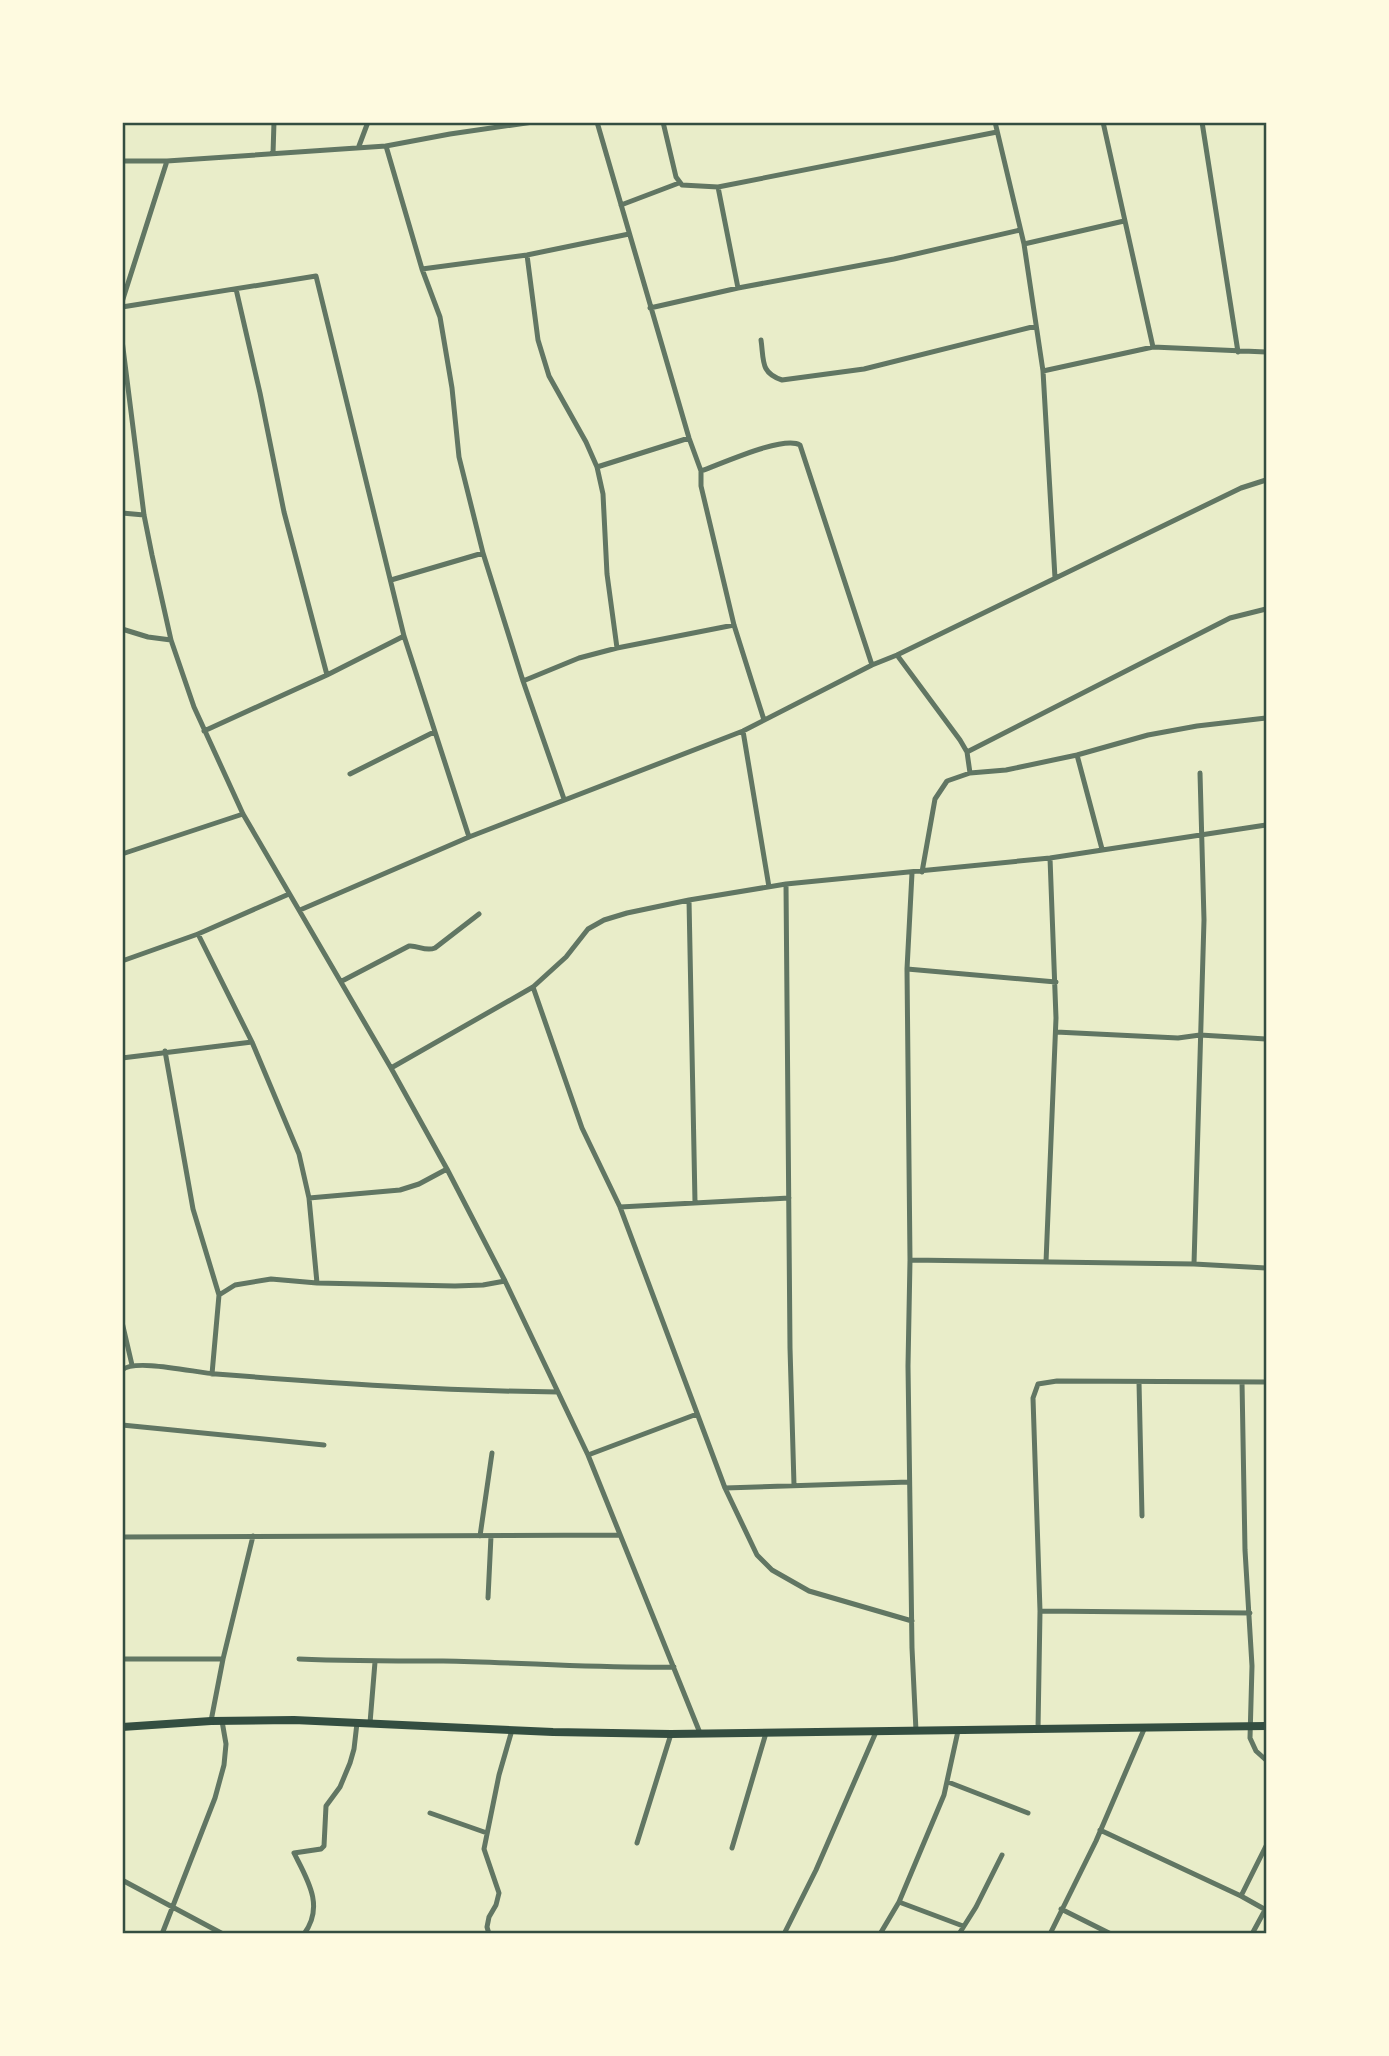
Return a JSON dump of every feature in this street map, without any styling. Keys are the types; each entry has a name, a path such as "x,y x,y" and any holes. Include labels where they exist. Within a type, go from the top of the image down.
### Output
{"main road":[{"path":"122,1727 222,1721 370,1723 671,1734 1266,1726"}],"street":[{"path":"274,122 274,154"},
{"path":"359,146 368,122"},
{"path":"122,160 167,161 386,146 533,122"},
{"path":"597,122 650,308 701,471 701,486 734,625 764,720"},
{"path":"663,122 676,177 680,183 688,186 718,187 997,132"},
{"path":"995,122 1024,244 1043,371 1055,578"},
{"path":"1202,122 1238,352"},
{"path":"1104,123 1153,347"},
{"path":"386,146 422,269 440,317 452,388 459,457 483,553 564,799"},
{"path":"122,302 167,161"},
{"path":"621,205 680,183"},
{"path":"718,187 738,288"},
{"path":"1024,244 1124,220"},
{"path":"650,308 738,288 846,269 1020,230"},
{"path":"422,269 527,255 629,234"},
{"path":"527,255 538,340 549,376 597,467 603,494 607,574 617,648"},
{"path":"122,307 316,275 404,636 470,837"},
{"path":"236,289 284,512 327,675"},
{"path":"761,340 765,370 772,377 782,380 864,369 1035,326"},
{"path":"122,340 126,398 144,515 171,640 205,731 243,814 391,1068 447,1168 505,1281 588,1455 700,1733"},
{"path":"1043,371 1153,347 1266,352"},
{"path":"597,467 689,438"},
{"path":"701,471 772,446 791,442 800,445 872,665"},
{"path":"300,910 564,799 743,731 872,665 1241,488 1266,480"},
{"path":"122,513 144,515"},
{"path":"391,580 483,553"},
{"path":"967,752 1230,618 1266,609"},
{"path":"523,681 579,659 617,648 734,625"},
{"path":"122,629 148,637 171,640"},
{"path":"205,731 404,636"},
{"path":"897,655 967,752 970,773"},
{"path":"922,872 935,799 947,781 970,773 1006,770 1077,755 1172,731 1266,718"},
{"path":"743,731 769,887"},
{"path":"350,774 434,732"},
{"path":"1077,755 1102,849"},
{"path":"1194,1265 1204,920 1200,773"},
{"path":"122,854 243,814"},
{"path":"391,1068 533,988 566,957 588,929 604,920 689,900 786,884 1050,858 1266,825"},
{"path":"1046,1262 1056,1032 1050,858"},
{"path":"912,873 908,969 909,1482 916,1731"},
{"path":"786,884 791,1421 794,1485"},
{"path":"122,961 198,934 289,894"},
{"path":"689,900 695,1202"},
{"path":"342,981 409,946 415,945 430,950 435,948 479,914"},
{"path":"198,934 252,1042 299,1154 309,1198 317,1283"},
{"path":"908,969 1056,982"},
{"path":"533,988 582,1128 620,1207 725,1488 752,1547 772,1570 809,1591 912,1621"},
{"path":"1056,1032 1266,1039"},
{"path":"122,1058 252,1042"},
{"path":"165,1051 193,1209 219,1295 212,1374"},
{"path":"309,1198 400,1190 419,1184 447,1168"},
{"path":"620,1207 789,1198"},
{"path":"910,1260 1266,1268"},
{"path":"219,1295 229,1288 249,1281 271,1279 317,1283 455,1286 505,1281"},
{"path":"122,1322 132,1365"},
{"path":"122,1370 132,1365 212,1374 452,1391 558,1392"},
{"path":"1038,1729 1040,1611 1034,1391 1038,1384 1046,1381 1266,1382"},
{"path":"1139,1382 1143,1516"},
{"path":"1242,1382 1252,1746 1266,1760"},
{"path":"588,1455 697,1414"},
{"path":"122,1425 324,1445"},
{"path":"480,1536 492,1453"},
{"path":"725,1488 909,1482"},
{"path":"122,1537 620,1535"},
{"path":"211,1721 253,1536"},
{"path":"488,1598 491,1536"},
{"path":"1040,1611 1250,1613"},
{"path":"122,1659 223,1659"},
{"path":"299,1659 443,1661 609,1668 674,1667"},
{"path":"370,1723 375,1662"},
{"path":"162,1934 215,1798 224,1765 226,1744 222,1721"},
{"path":"304,1934 313,1917 313,1892 295,1852 321,1849 324,1846 326,1806 340,1787 350,1763 357,1723"},
{"path":"1050,1934 1100,1830 1144,1727"},
{"path":"489,1934 486,1927 499,1893 484,1849 499,1775 512,1730"},
{"path":"880,1934 899,1902 948,1782 958,1731"},
{"path":"784,1934 822,1858 876,1732"},
{"path":"732,1848 766,1733"},
{"path":"637,1843 671,1734"},
{"path":"948,1782 1028,1813"},
{"path":"430,1814 487,1833"},
{"path":"1100,1830 1266,1910 1252,1934"},
{"path":"1241,1896 1266,1846"},
{"path":"959,1934 1002,1856"},
{"path":"122,1880 223,1934"},
{"path":"899,1902 963,1926"},
{"path":"1061,1909 1111,1934"}]}
